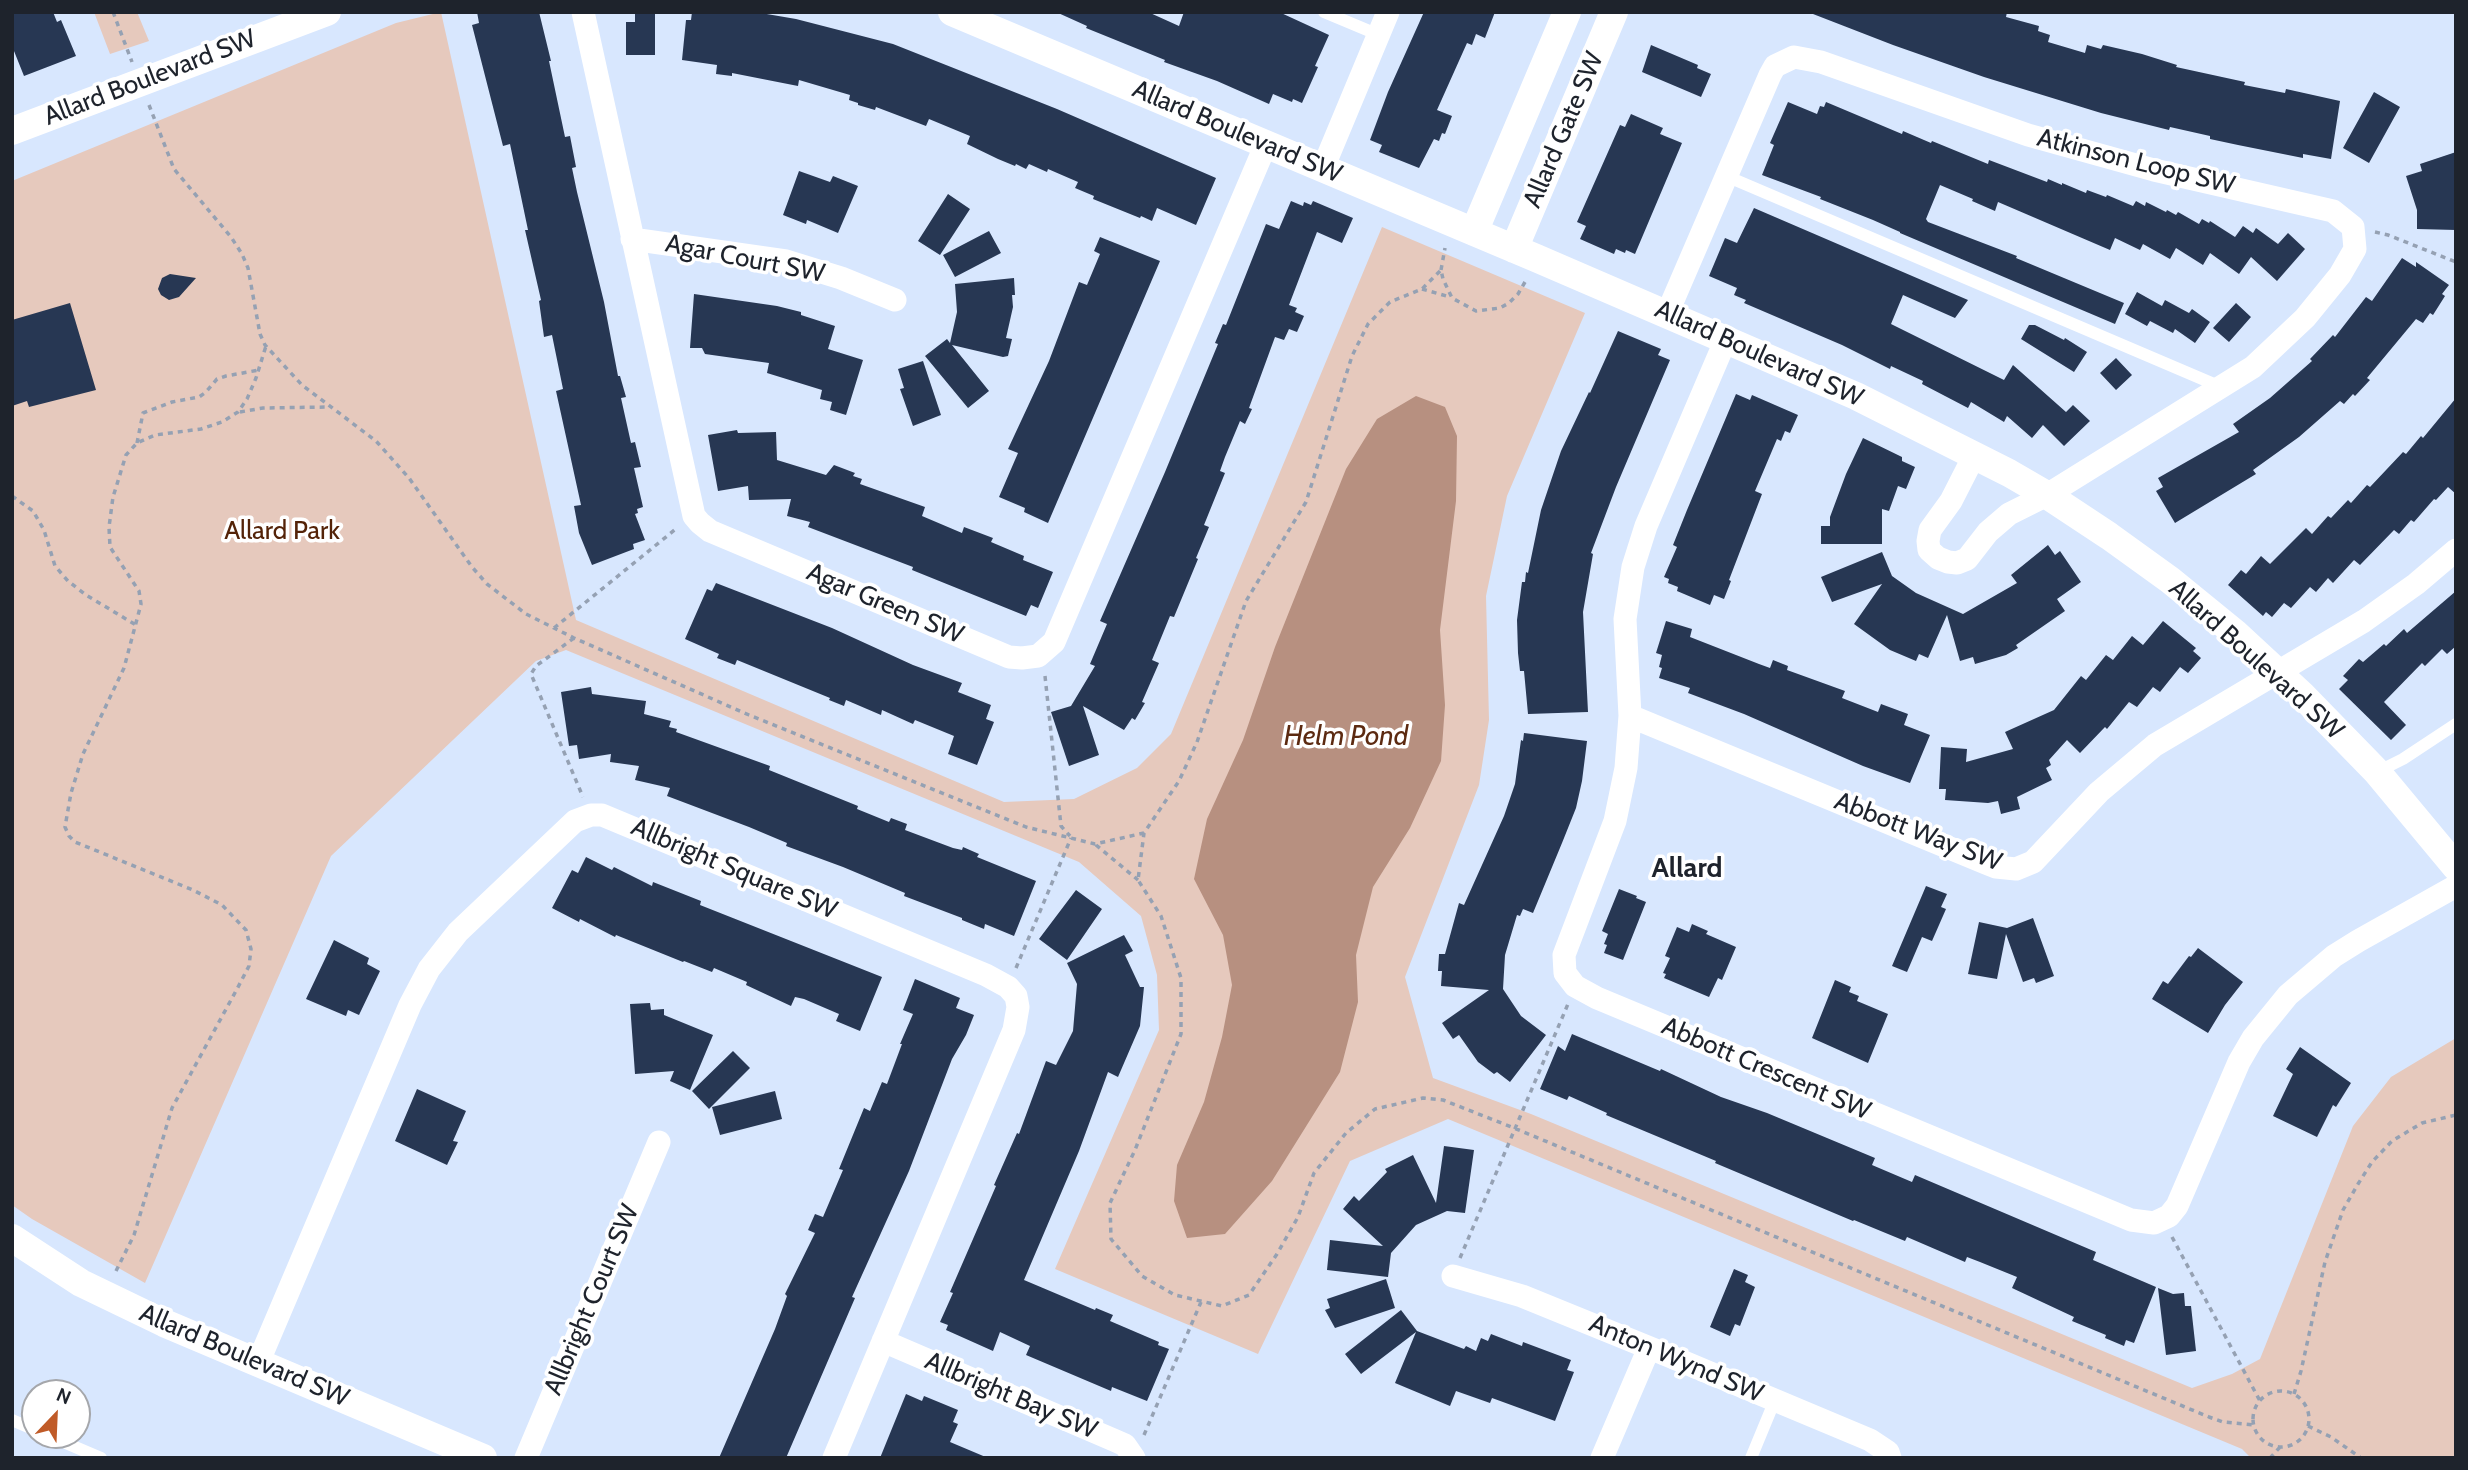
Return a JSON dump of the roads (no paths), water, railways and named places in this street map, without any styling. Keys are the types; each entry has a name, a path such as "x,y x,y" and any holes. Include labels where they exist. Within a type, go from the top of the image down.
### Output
{"street":[{"name":"Allard Boulevard SW","path":"12,131 276,20 327,12"},
{"path":"583,12 632,239"},
{"name":"Allard Boulevard SW","path":"953,12 1726,339 1856,396 1975,454 2047,495 2170,580 2235,633 2278,672 2377,772 2456,867"},
{"path":"1323,168 1388,12"},
{"name":"Allard Gate SW","path":"1474,232 1567,12"},
{"name":"Allard Gate SW","path":"1514,249 1614,12"},
{"name":"Atkinson Loop SW","path":"1667,314 1775,66 1788,59 1801,57 2028,135 2154,170 2333,211 2353,227 2355,248 2327,292 2280,343 2253,367 2222,388"},
{"name":"Agar Green SW","path":"632,239 694,516 699,523 710,531 1009,657 1022,659 1042,654 1055,642 1266,144"},
{"name":"Agar Court SW","path":"632,239 786,261 841,278 895,300"},
{"path":"1630,716 1625,619 1633,567 1646,526 1726,339"},
{"path":"1975,454 1956,493 1930,530 1928,541 1929,550 1938,558 1957,563 1967,559 1997,523 2222,388"},
{"name":"Abbott Way SW","path":"1630,716 1986,863 2016,869 2034,862 2099,792 2155,745 2332,641 2391,603 2456,550"},
{"name":"Abbott Crescent SW","path":"1630,716 1626,768 1615,821 1564,955 1565,973 1575,986 1597,998 2143,1223 2161,1221 2177,1206 2239,1062 2253,1038 2279,1005 2312,973 2342,951 2456,886"},
{"name":"Allbright Square SW","path":"258,1363 410,1005 429,969 458,932 575,821 591,815 615,819 986,975 1008,987 1016,996 1018,1007 1014,1030 883,1341"},
{"name":"Allbright Court SW","path":"526,1458 659,1143"},
{"name":"Allard Boulevard SW","path":"12,1238 81,1283 164,1323 483,1458"},
{"name":"Anton Wynd SW","path":"1453,1276 1522,1296 1775,1400 1870,1440 1888,1452 1890,1458"},
{"path":"834,1458 883,1341"},
{"name":"Allbright Bay SW","path":"883,1341 1125,1445 1134,1458"},
{"path":"1602,1458 1649,1348"}],"lane":[{"path":"1324,12 1379,35"},
{"path":"1726,176 2222,388"},
{"path":"2377,772 2403,759 2456,724"},
{"path":"1751,1458 1775,1400"},
{"path":"80,1449 101,1458"}],"water":[{"name":"Helm Pond","path":"1416,396 1445,407 1457,436 1456,501 1440,630 1445,705 1441,761 1410,828 1373,887 1356,955 1358,1002 1340,1072 1272,1181 1225,1234 1187,1238 1174,1201 1177,1165 1204,1102 1222,1037 1232,985 1223,935 1194,879 1207,819 1243,740 1275,647 1346,469 1377,419"}],"district":[{"name":"Allard","path":"1687,869"}],"park label":[{"name":"Allard Park","path":"282,531"}]}
